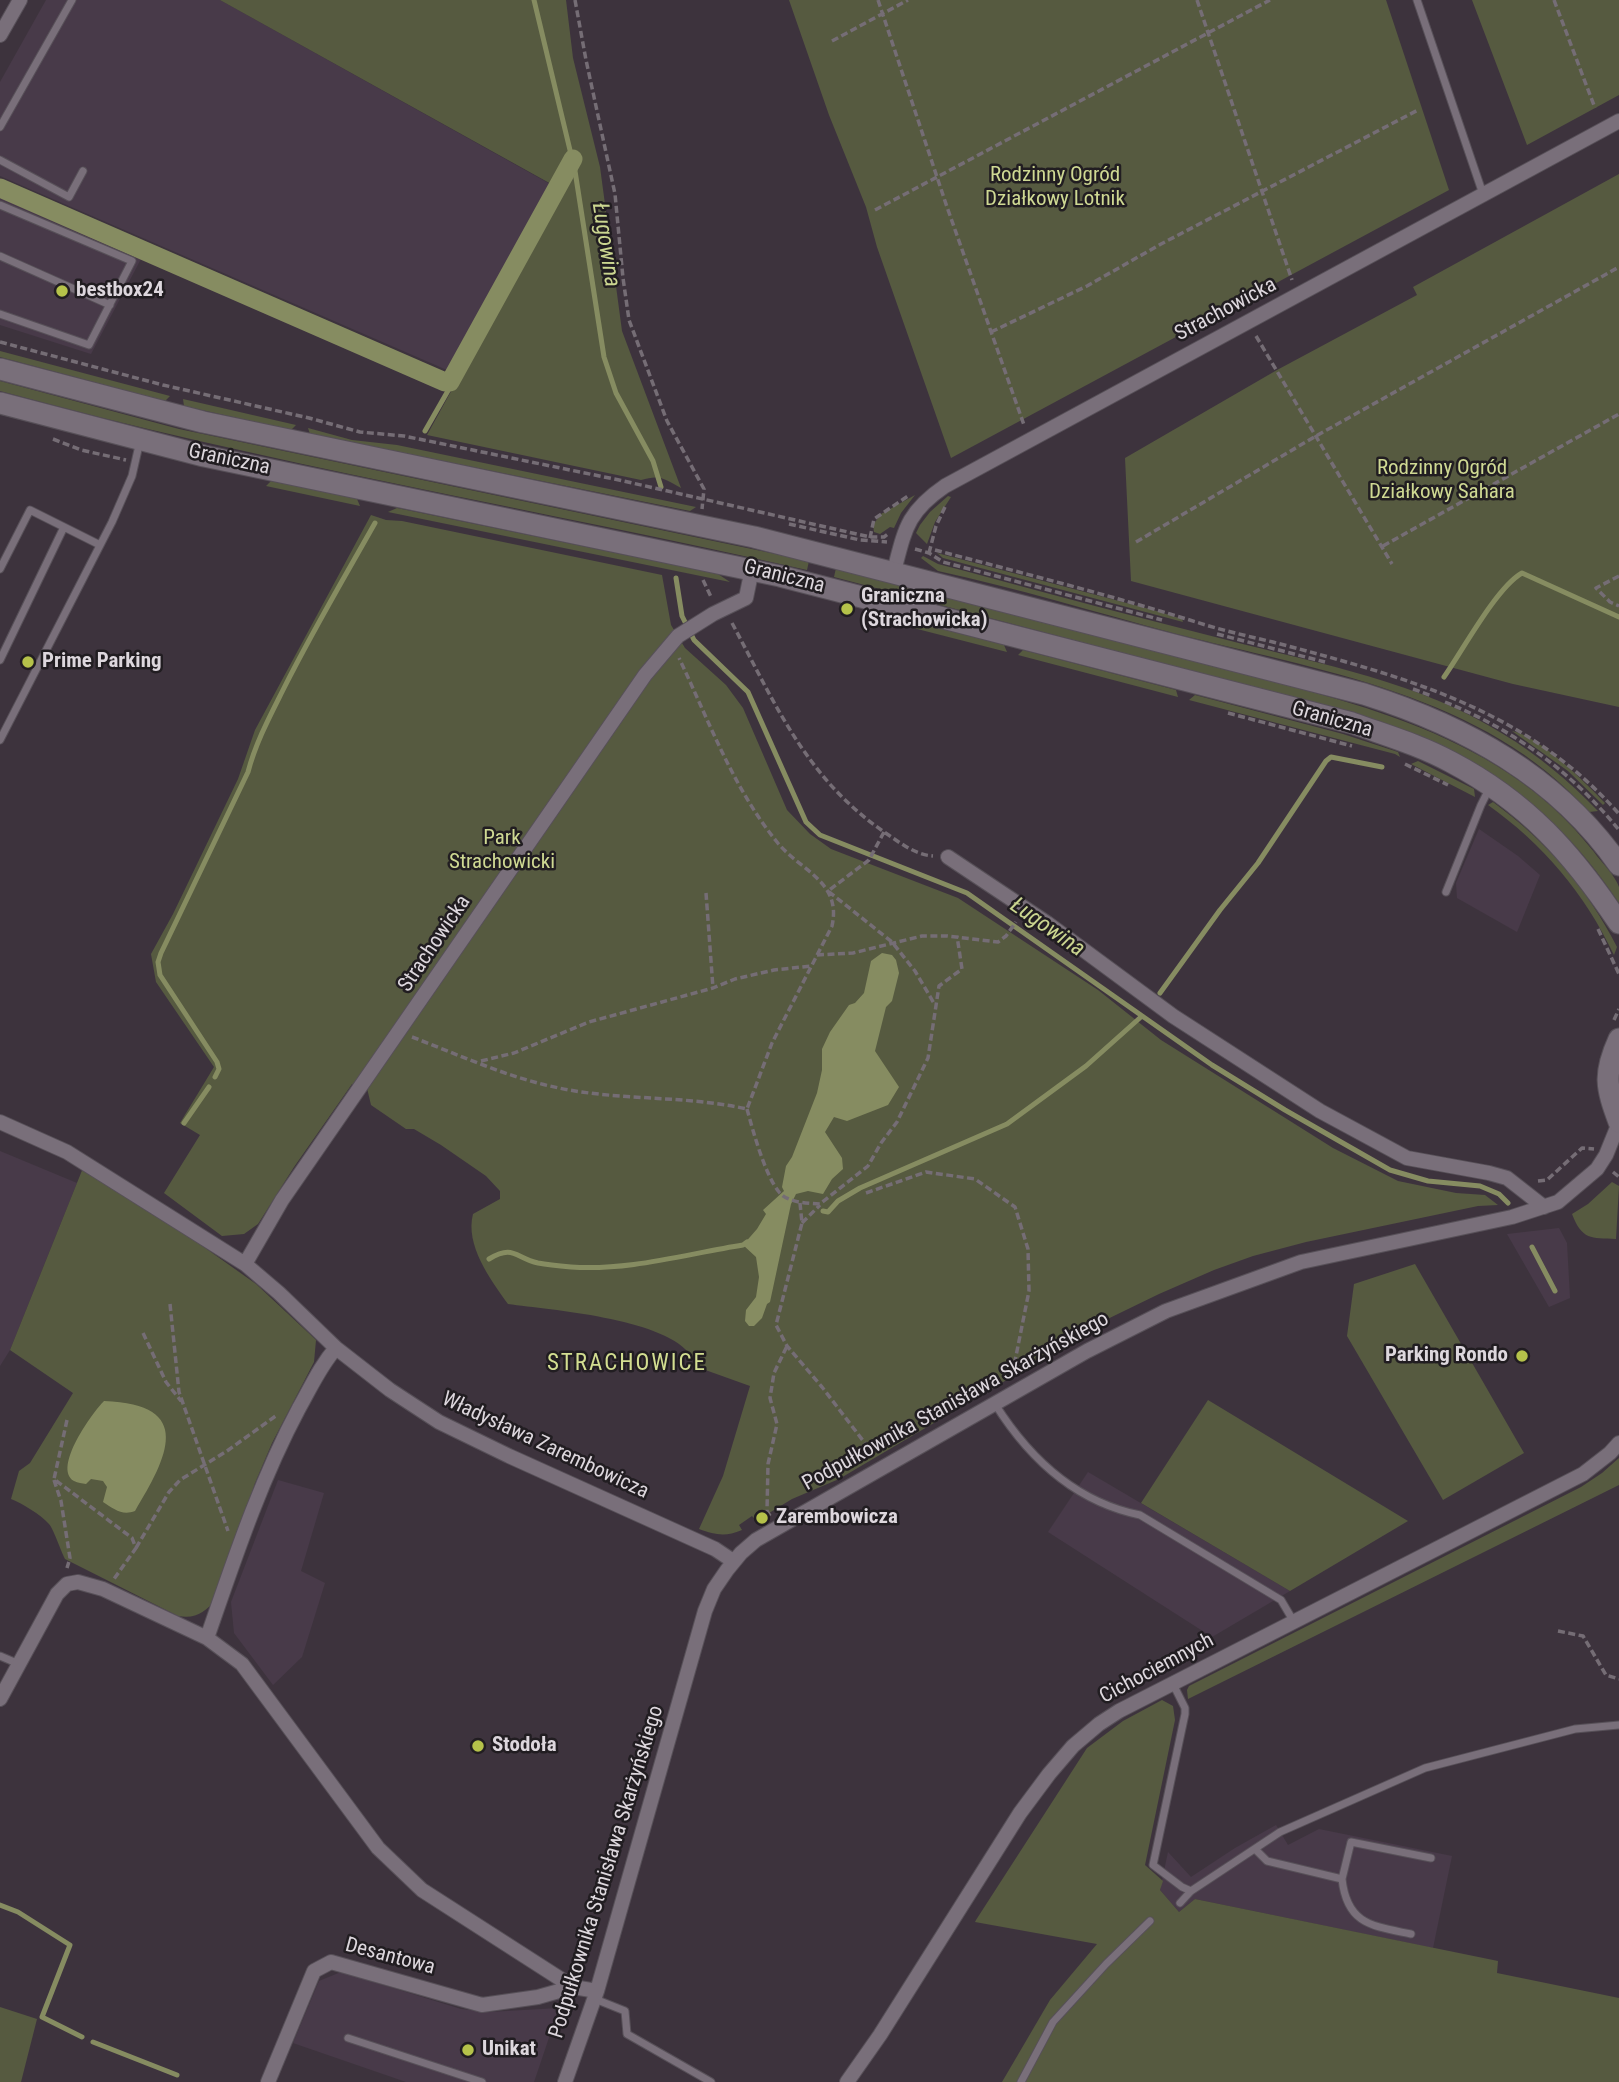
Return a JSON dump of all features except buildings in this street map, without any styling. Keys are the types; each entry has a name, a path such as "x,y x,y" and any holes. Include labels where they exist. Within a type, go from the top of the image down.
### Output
{"main road":[{"name":"Graniczna","path":"0,369 203,422 754,537 1364,694 1430,718 1483,743 1529,773 1588,826 1619,865"},
{"name":"Graniczna","path":"0,403 204,456 752,569 1352,723 1409,743 1449,761 1525,810 1589,878 1619,923"},
{"path":"1619,1039 1609,1062 1607,1092 1619,1122"}],"street":[{"path":"0,35 20,0"},
{"name":"Strachowicka","path":"894,571 909,519 928,497 1619,121"},
{"name":"Strachowicka","path":"245,1264 282,1200 645,675 675,640 719,606 746,598 752,569"},
{"path":"948,857 1047,923 1173,1016 1320,1111 1407,1158 1507,1178 1544,1207"},
{"name":"Władysława Zarembowicza","path":"0,1122 67,1152 245,1264 336,1348 390,1390 439,1422 715,1549 733,1561"},
{"name":"Podpułkownika Stanisława Skarżyńskiego","path":"565,2082 596,1995 705,1611 714,1590 733,1561 756,1540 1087,1351 1166,1311 1301,1262 1512,1217 1567,1196 1597,1169 1606,1155 1619,1122"},
{"path":"207,1639 277,1449 324,1362 336,1348"},
{"name":"Cichociemnych","path":"847,2082 883,2031 1020,1813 1073,1746 1099,1724 1583,1474 1610,1454 1619,1443"},
{"path":"0,1699 57,1594 66,1584 79,1582 103,1589 207,1639 242,1664 378,1848 422,1890 573,1987 596,1995"},
{"name":"Desantowa","path":"268,2082 314,1971 331,1962 482,2005 538,1997 573,1987"}],"lane":[{"path":"0,127 72,0"},
{"path":"1417,0 1483,194"},
{"path":"0,160 69,197 83,171"},
{"path":"0,205 132,261 89,345 0,314"},
{"path":"0,256 110,305"},
{"path":"0,740 125,495 140,440"},
{"path":"0,569 30,510 100,545"},
{"path":"0,660 64,527"},
{"path":"1446,892 1480,804 1491,786"},
{"path":"994,1404 1030,1452 1053,1474 1074,1489 1116,1510 1140,1515 1281,1600 1294,1622"},
{"path":"0,1656 19,1664"},
{"path":"1173,1684 1185,1708 1185,1714 1153,1865 1191,1891"},
{"path":"1180,1903 1191,1891 1280,1832 1425,1768 1575,1729 1619,1725"},
{"path":"1411,1934 1373,1926 1353,1914 1344,1896 1342,1879 1351,1842 1432,1858"},
{"path":"1256,1850 1267,1861 1342,1879"},
{"path":"1021,2082 1052,2022 1150,1921"},
{"path":"596,1995 625,2011 627,2034 711,2082"},
{"path":"348,2038 482,2082"}],"path":[{"path":"575,0 615,194 629,320 667,421 704,492"},
{"path":"878,0 1022,419"},
{"path":"832,41 908,0"},
{"path":"1197,0 1290,275"},
{"path":"875,210 1270,0"},
{"path":"1554,0 1595,108"},
{"path":"991,332 1087,286 1418,110"},
{"path":"1136,542 1316,436 1619,267"},
{"path":"1247,322 1392,564"},
{"path":"0,342 163,385 360,432 404,436 620,480 870,537 893,534"},
{"path":"1382,547 1619,414"},
{"path":"45,436 81,450 135,462"},
{"path":"913,549 929,553 943,562 1170,622"},
{"path":"935,550 1368,668 1433,690 1487,713 1538,741 1579,773 1619,814"},
{"path":"1619,576 1596,588 1619,607"},
{"path":"713,582 703,580 807,757 850,807 884,832 923,856 948,857"},
{"path":"675,640 727,764 778,844 815,875 828,891 892,942 915,971 936,1007"},
{"path":"1222,712 1356,747"},
{"path":"1400,761 1459,790 1480,804"},
{"path":"828,891 869,860 884,832"},
{"path":"821,1204 797,1202 780,1194 763,1158 747,1109 772,1044 832,926 834,905 828,891"},
{"path":"706,893 713,988"},
{"path":"817,955 853,953 922,936 957,936 998,942 1019,918"},
{"path":"1594,922 1619,974"},
{"path":"802,1223 868,1166 880,1143 897,1122 928,1058 939,986 961,969 957,936"},
{"path":"479,1062 514,1053 589,1022 713,988 735,979 774,970 811,966"},
{"path":"400,1032 558,1088 615,1096 716,1102 747,1109"},
{"path":"1528,1181 1547,1180 1582,1148 1592,1148 1599,1152"},
{"path":"866,1193 926,1172 975,1179 1015,1207 1028,1249 1029,1291 1011,1381"},
{"path":"1612,1172 1619,1177"},
{"path":"797,1202 802,1223 776,1325 786,1346 822,1387 877,1459"},
{"path":"170,1304 181,1401 236,1557"},
{"path":"143,1333 166,1382 181,1401"},
{"path":"777,1527 767,1511 768,1464 777,1424 770,1398 774,1373 786,1346"},
{"path":"103,1589 116,1577 169,1492 180,1480 228,1451 290,1405 302,1402"},
{"path":"66,1584 66,1564 69,1558 61,1501 54,1479 67,1420"},
{"path":"54,1479 132,1538 136,1548"},
{"path":"1559,1631 1583,1636 1606,1675 1619,1679"}],"shaded area":[{"path":"46,0 220,0 550,184 447,370 0,176 0,82"},
{"name":"bestbox24","path":"0,195 142,257 91,354 0,325"},
{"path":"1479,829 1540,875 1517,932 1457,898 1456,883"},
{"path":"882,953 892,955 899,973 892,1001 886,1007 875,1051 899,1087 888,1105 847,1121 834,1117 825,1132 842,1158 843,1169 832,1179 823,1194 808,1191 796,1194 791,1204 770,1302 762,1318 754,1326 749,1326 745,1321 746,1310 756,1297 759,1277 756,1257 743,1245 766,1214 763,1210 784,1191 782,1187 786,1166 817,1093 822,1070 822,1049 849,1005 855,1003 864,993 871,961"},
{"path":"0,1151 77,1183 10,1350 0,1366"},
{"path":"1559,1228 1567,1243 1570,1298 1549,1307 1507,1234"},
{"path":"104,1401 133,1404 152,1412 163,1423 166,1437 164,1454 135,1511 118,1511 103,1502 107,1487 103,1481 91,1479 86,1484 80,1483 74,1481 69,1474 68,1465 77,1440"},
{"path":"1088,1472 1290,1591 1212,1637 1048,1532"},
{"path":"278,1480 324,1493 301,1571 325,1583 302,1657 273,1685 234,1633 231,1602"},
{"path":"1276,1825 1288,1845 1319,1829 1452,1856 1433,1948 1195,1899 1179,1912 1160,1890 1168,1852 1191,1877"},
{"path":"341,1972 461,2009 489,2012 559,2008 534,2082 406,2082 293,2043 319,1981"}],"green space":[{"path":"220,0 566,0 573,58 600,167 622,331 681,488 662,478 641,480 427,435 562,190"},
{"name":"Rodzinny Ogród Działkowy Lotnik","path":"789,0 1386,0 1449,190 951,458 877,247 866,207 829,115"},
{"path":"1472,0 1619,0 1619,95 1527,145"},
{"name":"Rodzinny Ogród Działkowy Sahara","path":"1619,174 1619,707 1513,684 1131,581 1125,458 1277,370 1417,295 1413,287"},
{"path":"0,351 170,396 165,401 0,357"},
{"path":"0,381 179,429 809,561 807,570 200,441 0,391"},
{"path":"183,399 296,425 291,430 184,406"},
{"path":"308,428 352,440 397,445 696,507 690,511 310,434"},
{"path":"271,481 357,499 360,506 266,486"},
{"path":"915,495 901,513 894,528 890,527 880,534 874,532 873,525 881,514"},
{"path":"948,496 951,497 935,522 927,544 916,533 930,512"},
{"path":"397,508 718,574 730,582 388,512"},
{"name":"Park Strachowicki","path":"371,515 662,575 671,625 685,648 726,685 743,708 787,810 810,834 831,849 958,898 1098,990 1161,1040 1333,1148 1398,1181 1456,1193 1485,1195 1498,1205 1478,1206 1306,1242 1214,1270 1089,1328 1032,1365 839,1479 792,1499 756,1521 752,1516 739,1525 742,1530 721,1534 699,1529 723,1476 750,1386 697,1367 689,1353 675,1341 655,1331 577,1313 508,1304 481,1261 471,1226 473,1214 500,1199 500,1191 486,1176 441,1145 414,1129 406,1129 371,1105 367,1088 352,1084 258,1224 244,1234 222,1236 164,1193 200,1135 180,1123 214,1067 156,982 151,954 238,779 255,730"},
{"path":"937,553 1153,610 1182,619 1183,622 943,558"},
{"path":"923,556 938,564 1369,676 1404,688 1471,716 1516,742 1553,769 1598,811 1589,812 1547,772 1500,739 1450,713 1396,692 1284,660 938,571 921,558"},
{"path":"836,568 1296,688 1407,722 1460,745 1509,774 1554,809 1614,878 1619,887 1619,903 1589,862 1556,826 1519,793 1478,765 1351,713 834,577"},
{"path":"892,616 1004,645 1007,652 890,622"},
{"path":"1023,650 1176,690 1178,697 1018,655"},
{"path":"1195,695 1343,734 1398,752 1400,757 1189,700"},
{"path":"1512,731 1523,734 1548,750 1605,803 1603,805 1568,771"},
{"path":"1418,761 1474,789 1475,797 1411,764"},
{"path":"1493,802 1548,849 1579,885 1617,947 1614,955 1590,911 1561,872 1527,836 1488,805"},
{"path":"83,1168 256,1284 316,1340 314,1362 272,1443 255,1483 217,1599 195,1615 178,1616 65,1559 49,1524 11,1499 19,1471 30,1463 73,1393 10,1350"},
{"path":"1612,1182 1619,1186 1616,1239 1588,1236 1580,1229 1572,1214 1588,1204"},
{"path":"1415,1264 1524,1453 1443,1500 1347,1336 1354,1284"},
{"path":"1208,1400 1408,1521 1290,1591 1141,1503"},
{"path":"1619,1458 1619,1485 1188,1699 1189,1686 1581,1487"},
{"path":"1162,1700 1173,1706 1175,1720 1145,1865 1163,1881 1160,1890 1179,1912 1195,1899 1498,1961 1497,1973 1619,1998 1619,2082 1002,2082 1050,2000 1097,1944 975,1922 1087,1748 1123,1721"},
{"path":"0,2007 37,2019 21,2082 0,2082"}],"waterway":[{"name":"Ługowina","path":"534,0 575,171 604,357 616,393 653,461 661,487"},
{"path":"0,188 450,382 573,159"},
{"path":"425,431 449,389 450,382"},
{"path":"215,1077 219,1069 217,1062 160,975 158,962 248,772 274,709 375,523"},
{"path":"1444,677 1491,605 1522,573 1619,617"},
{"name":"Ługowina","path":"676,578 682,616 694,640 748,692 806,822 820,835 967,893 1212,1065 1390,1170 1428,1181 1480,1186 1499,1194 1508,1203"},
{"path":"1160,993 1258,863 1326,761 1331,757 1382,767"},
{"path":"823,1211 828,1212 838,1201 860,1188 1007,1124 1086,1066 1142,1016"},
{"path":"184,1123 209,1087"},
{"path":"489,1259 509,1252 546,1264 614,1267 743,1245 747,1242"},
{"path":"1532,1247 1555,1291"},
{"path":"0,1905 18,1912 70,1945 42,2017 82,2037"},
{"path":"93,2042 177,2075"}],"place":[{"name":"bestbox24","path":"62,291"},
{"name":"Graniczna (Strachowicka)","path":"847,609"},
{"name":"Prime Parking","path":"28,662"},
{"name":"Parking Rondo","path":"1522,1356"},
{"name":"Zarembowicza","path":"762,1518"},
{"name":"Stodoła","path":"478,1746"},
{"name":"Unikat","path":"468,2050"}],"district":[{"name":"STRACHOWICE","path":"627,1364"}]}
